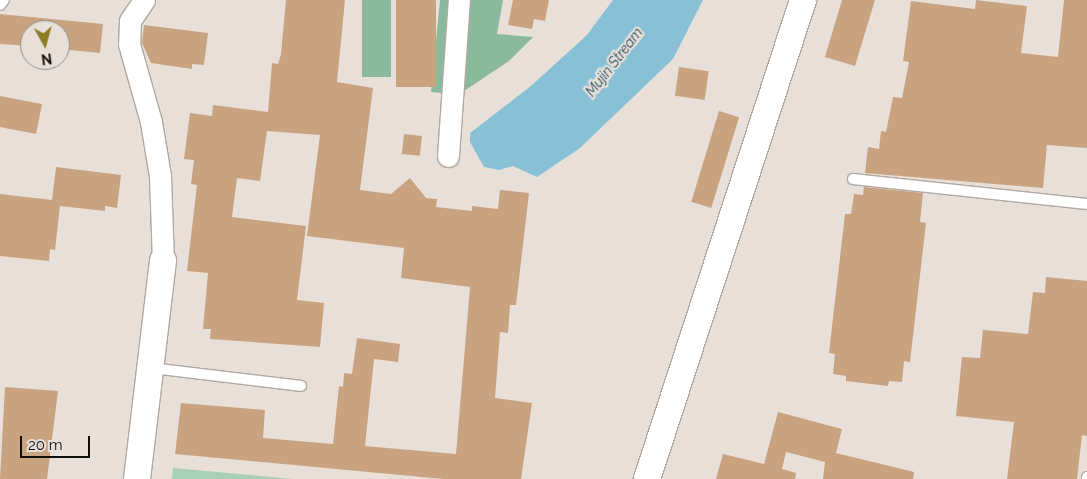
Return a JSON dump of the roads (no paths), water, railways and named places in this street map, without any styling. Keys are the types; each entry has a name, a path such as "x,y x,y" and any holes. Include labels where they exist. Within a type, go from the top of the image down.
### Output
{"street":[{"path":"137,479 163,261 160,176 151,122 129,44 130,22 144,0"},
{"path":"448,156 459,0"},
{"path":"647,479 803,0"}],"lane":[{"path":"0,5 4,0"},
{"path":"853,179 1087,204"},
{"path":"150,368 301,386"}],"water":[{"name":"Mujin Stream","path":"613,0 703,0 673,59 580,148 537,177 513,166 499,170 484,167 470,142 470,133 531,86 587,35"}]}
